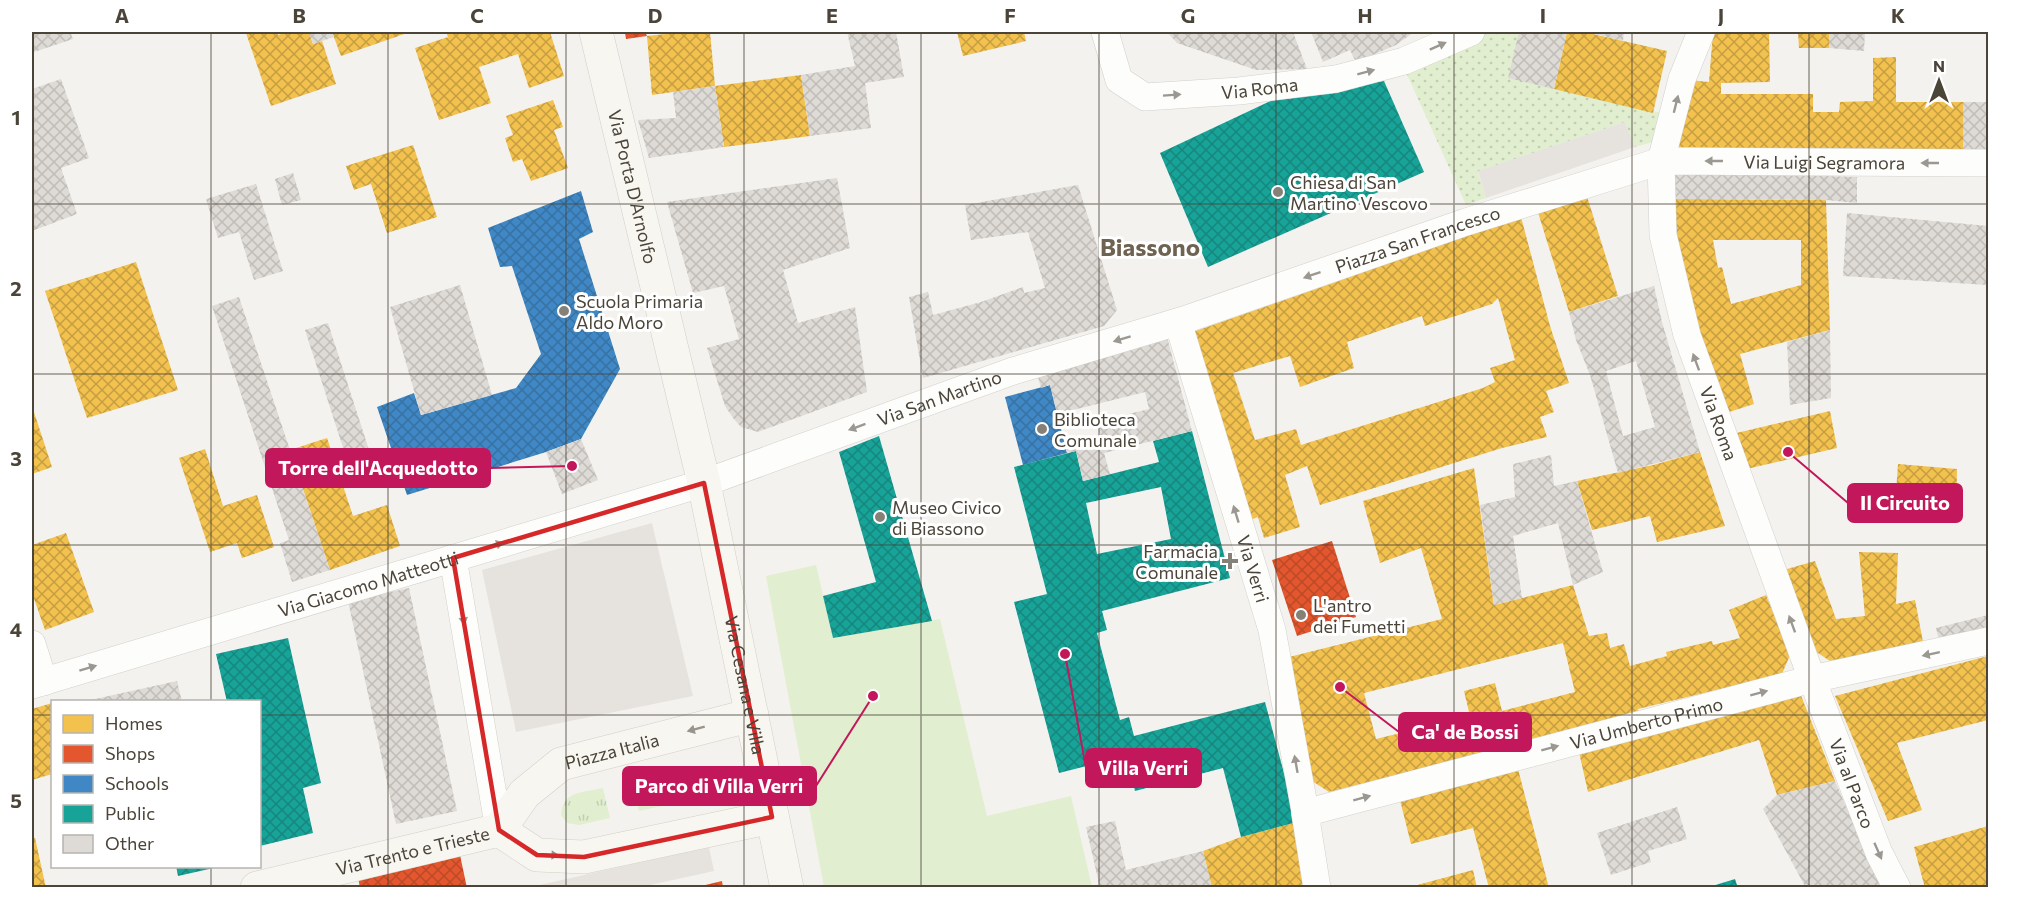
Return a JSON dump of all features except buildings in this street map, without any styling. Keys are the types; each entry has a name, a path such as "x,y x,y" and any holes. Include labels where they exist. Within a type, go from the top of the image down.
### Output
{"main road":[{"name":"Via Porta D'Arnolfo","path":"596,32 704,483"},
{"name":"Via Cesana e Villa","path":"704,483 787,888"},
{"name":"Piazza Italia","path":"499,830 524,794 561,764 752,715"},
{"path":"499,830 537,855 584,857 772,817"},
{"name":"Via Trento e Trieste","path":"257,888 499,830"}],"street":[{"name":"Via Roma","path":"1105,32 1119,80 1145,97 1239,91 1336,80 1404,61 1471,32"},
{"name":"Via Roma","path":"1701,32 1682,79 1661,161 1663,235 1687,335 1812,679"},
{"name":"Via Luigi Segramora","path":"1661,161 1989,163"},
{"name":"Piazza San Francesco","path":"1178,321 1466,222 1661,161"},
{"name":"Via San Martino","path":"704,483 1013,371 1178,321"},
{"name":"Via Verri","path":"1178,321 1272,630 1317,888"},
{"name":"Via Giacomo Matteotti","path":"38,683 704,483"},
{"path":"453,558 499,830"},
{"name":"Via Umberto Primo","path":"1306,817 1812,679 1989,641"},
{"path":"32,644 38,683"},
{"name":"Via al Parco","path":"1812,679 1879,854 1897,888"}],"highlighted area":[{"path":"704,483 772,817 584,857 537,855 499,830 453,558"}],"green space":[{"path":"1487,32 1520,32 1509,75 1673,116 1667,138 1635,147 1625,122 1478,172 1486,198 1466,205 1405,70"},
{"path":"816,565 833,638 940,619 987,816 1071,796 1092,887 824,887 766,576"},
{"path":"663,774 680,785 680,793 675,803 639,811 631,781"},
{"path":"603,788 610,818 579,825 567,823 561,815 570,797 581,792"}],"shaded area":[{"path":"1625,122 1635,147 1486,198 1478,171"},
{"path":"652,523 693,696 516,732 482,570"},
{"path":"709,847 714,871 641,887 526,888"}],"place":[{"name":"Chiesa di San Martino Vescovo","path":"1278,192"},
{"name":"Scuola Primaria Aldo Moro","path":"564,311"},
{"name":"Biblioteca Comunale","path":"1042,429"},
{"name":"Il Circuito","path":"1788,452"},
{"name":"Torre dell'Acquedotto","path":"572,466"},
{"name":"Museo Civico di Biassono","path":"880,517"},
{"name":"Farmacia Comunale","path":"1230,561"},
{"name":"L'antro dei Fumetti","path":"1301,615"},
{"name":"Villa Verri","path":"1065,654"},
{"name":"Ca' de Bossi","path":"1340,687"},
{"name":"Parco di Villa Verri","path":"873,696"}],"district":[{"name":"Biassono","path":"1150,246"}]}
